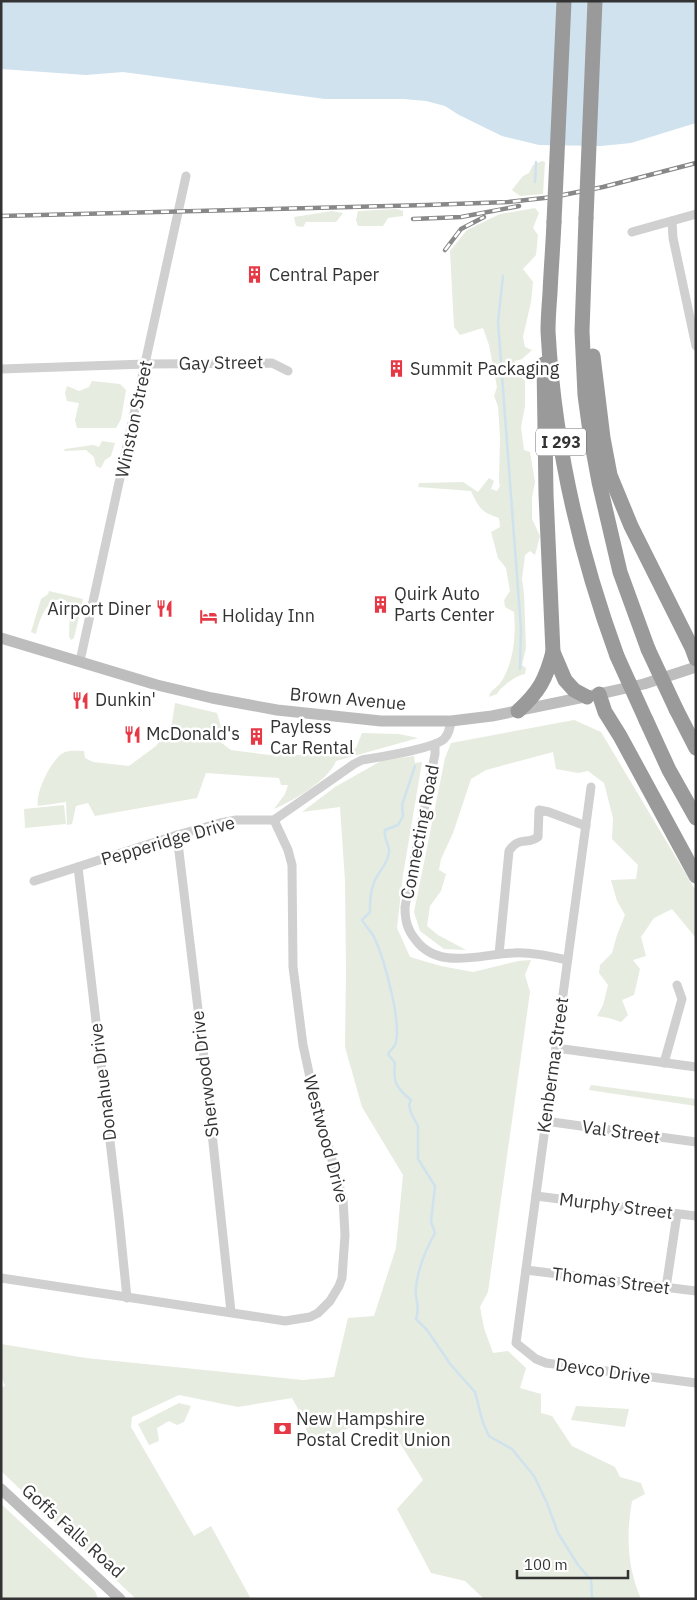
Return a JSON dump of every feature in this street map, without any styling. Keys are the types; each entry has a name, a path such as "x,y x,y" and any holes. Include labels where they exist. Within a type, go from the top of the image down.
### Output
{"highway":[{"name":"I 293","path":"564,1 548,330 560,436 574,516 599,607 617,656 646,720 669,770 696,818"},
{"name":"I 293","path":"595,1 582,330 585,395 601,491 620,572 648,648 696,748"},
{"path":"585,250 595,381 610,475 631,526 696,659"},
{"path":"548,330 543,373 547,528 553,652 564,680 574,690 593,696 605,712 696,876"},
{"path":"518,711 536,694 544,682 553,652"}],"main road":[{"name":"Brown Avenue","path":"1,638 190,693 269,709 381,721 451,721 518,711 644,684 696,667"},
{"name":"Goffs Falls Road","path":"1,1489 120,1599"}],"street":[{"name":"Winston Street","path":"80,661 186,176"},
{"path":"632,232 696,214"},
{"path":"672,221 673,238 696,346"},
{"name":"Gay Street","path":"1,370 146,364 272,363 288,371"},
{"path":"274,820 362,760 435,744 449,732 451,721"},
{"name":"Connecting Road","path":"435,744 435,754 405,907 406,924 418,944 429,953 454,959 499,954 533,954 566,960"},
{"name":"Kenberma Street","path":"516,1343 566,960 591,787"},
{"path":"499,954 505,881 511,847 521,841 538,838 539,810 586,826"},
{"name":"Pepperidge Drive","path":"34,881 177,835 236,820 274,820"},
{"name":"Westwood Drive","path":"1,1278 285,1321 302,1320 318,1314 330,1301 339,1286 345,1252 344,1199 314,1096 303,1045 293,967 292,865 288,850 274,820"},
{"name":"Sherwood Drive","path":"177,835 205,1068 231,1312"},
{"name":"Donahue Drive","path":"78,867 127,1298"},
{"path":"664,1063 682,998 677,986"},
{"path":"556,1048 696,1067"},
{"name":"Val Street","path":"545,1121 696,1142"},
{"name":"Murphy Street","path":"536,1196 696,1216"},
{"path":"666,1288 677,1214"},
{"name":"Thomas Street","path":"526,1270 696,1291"},
{"name":"Devco Drive","path":"516,1343 536,1359 546,1363 696,1384"}],"shaded area":[{"path":"542,161 545,162 543,194 520,196 512,190 523,176 529,173 533,165"},
{"path":"535,208 539,213 533,228 538,235 536,255 523,269 533,282 531,302 523,337 525,347 532,350 522,359 515,361 518,374 525,381 525,406 521,427 524,450 530,452 535,482 532,498 532,519 540,536 535,555 530,551 525,555 522,579 526,648 522,665 526,668 525,674 513,679 497,694 489,697 509,666 515,630 514,612 505,607 504,600 510,591 506,568 498,558 491,532 500,527 499,518 481,509 471,491 418,487 419,483 463,482 478,492 489,478 494,481 491,489 497,491 500,486 498,406 494,396 497,387 489,345 483,328 460,335 454,327 450,251 467,230 500,214"},
{"path":"397,209 403,211 403,216 388,218 383,226 358,226 356,220 358,211"},
{"path":"332,211 343,213 336,222 306,222 303,227 296,226 294,217"},
{"path":"92,381 120,384 126,390 121,419 116,428 77,428 75,420 79,403 67,401 65,393 67,386 79,391 89,387"},
{"path":"102,441 115,443 111,456 105,460 101,468 96,466 94,457 86,450 64,451 65,449 93,445 99,447"},
{"path":"49,591 83,599 74,638 71,640 69,636 70,605 65,600 53,601 42,616 36,634 31,632 41,599"},
{"path":"175,703 217,713 221,727 219,741 231,750 269,755 326,755 356,748 362,733 399,734 418,738 336,761 326,775 318,782 291,801 274,809 285,794 288,785 281,785 279,778 206,773 197,798 95,816 88,803 76,806 72,824 67,825 66,802 38,806 41,785 49,769 63,753 84,751 85,758 93,762 129,766 156,746 172,723"},
{"path":"574,720 601,732 696,891 696,938 672,909 654,918 641,937 646,956 633,960 640,969 634,995 622,1000 628,1015 621,1022 597,1016 603,1005 608,985 599,973 600,965 612,953 625,915 617,901 611,880 636,879 638,865 612,839 613,818 604,783 588,771 578,773 556,769 553,752 486,770 471,779 453,833 441,859 439,870 446,874 441,891 430,906 427,926 438,935 466,950 444,949 420,931 414,912 445,758 451,743"},
{"path":"414,756 415,763 422,762 403,875 397,928 410,957 441,966 473,972 518,961 531,960 525,975 530,992 488,1292 480,1307 484,1328 493,1353 508,1351 526,1368 520,1388 541,1394 541,1413 552,1416 572,1446 615,1467 620,1477 641,1483 645,1494 632,1501 629,1550 630,1563 641,1599 484,1599 465,1581 431,1573 397,1509 423,1480 393,1432 365,1420 312,1446 302,1416 292,1398 238,1407 179,1395 132,1417 131,1427 194,1536 211,1526 251,1599 136,1599 1,1471 1,1388 5,1386 1,1375 1,1344 86,1358 303,1380 334,1377 348,1318 374,1316 396,1248 403,1175 362,1107 345,1047 345,881 340,807 302,812 335,787 381,761"},
{"path":"64,805 66,824 25,828 24,809"},
{"path":"591,1085 696,1099 696,1106 589,1090"},
{"path":"179,1403 191,1406 184,1422 177,1425 169,1421 157,1428 159,1441 149,1445 138,1424"},
{"path":"576,1406 629,1409 625,1427 571,1420"},
{"path":"1,1504 95,1591 98,1599 1,1599"}],"water":[{"path":"1,1 696,1 696,123 631,143 601,146 539,145 502,136 445,106 426,101 404,99 325,99 123,72 86,75 1,69"}],"waterway":[{"path":"535,182 536,162"},
{"path":"503,276 498,322 521,629 520,669"},
{"path":"415,766 402,805 403,816 398,825 385,830 389,849 388,856 373,884 370,912 362,920 374,936 379,948 395,1008 397,1036 395,1045 388,1054 395,1063 395,1080 402,1092 411,1100 409,1105 411,1113 418,1126 418,1159 435,1186 431,1222 435,1233 426,1252 417,1280 418,1310 416,1319 427,1330 451,1365 475,1392 483,1423 489,1436 512,1449 534,1476 547,1503 558,1533 578,1565 591,1580 592,1599"}],"railway":[{"path":"1,216 508,202 553,197 603,187 696,163"},
{"path":"413,219 461,217 519,206"},
{"path":"445,250 461,229 484,217"}],"place":[{"name":"Central Paper","path":"255,275"},
{"name":"Summit Packaging","path":"396,369"},
{"name":"Quirk Auto Parts Center","path":"380,604"},
{"name":"Airport Diner","path":"165,609"},
{"name":"Holiday Inn","path":"208,616"},
{"name":"Dunkin'","path":"81,700"},
{"name":"McDonald's","path":"132,734"},
{"name":"Payless Car Rental","path":"256,737"},
{"name":"New Hampshire Postal Credit Union","path":"282,1429"}]}
